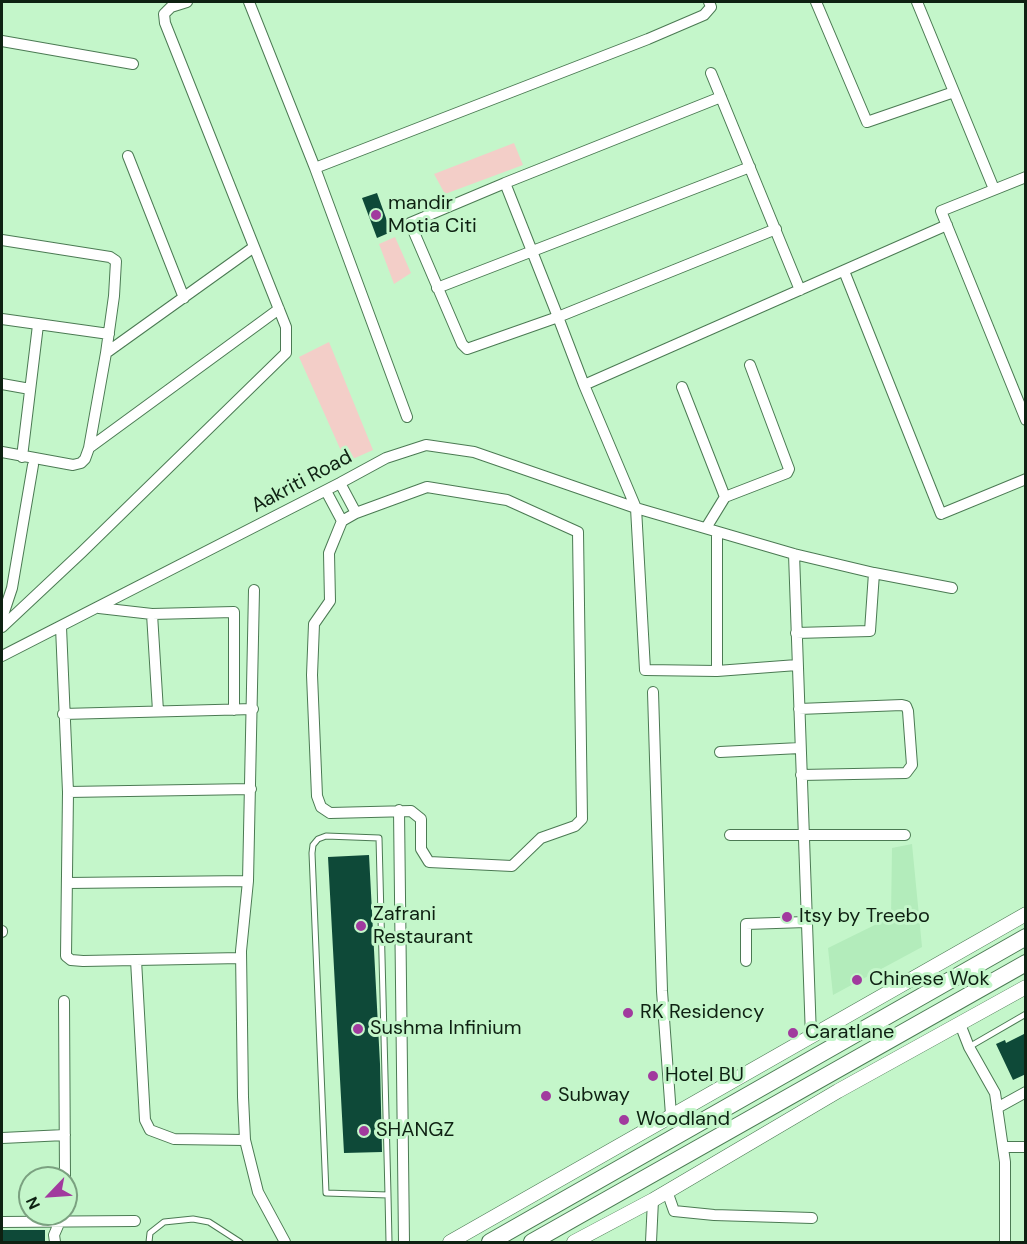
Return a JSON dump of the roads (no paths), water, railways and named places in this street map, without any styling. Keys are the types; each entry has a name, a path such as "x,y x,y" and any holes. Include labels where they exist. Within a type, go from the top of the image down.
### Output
{"highway":[{"path":"490,1242 1026,937"},
{"path":"532,1242 1026,963"}],"street":[{"path":"2,627 286,353 286,327 165,23 164,14 171,7 187,2"},
{"path":"249,2 315,168 407,417"},
{"path":"315,168 648,39 704,15 711,7 709,2"},
{"path":"816,2 867,122 954,92"},
{"path":"917,2 993,189"},
{"path":"2,41 133,64"},
{"path":"711,73 800,290"},
{"path":"721,97 410,223 437,288 462,344 467,349 558,317 776,229"},
{"path":"128,156 184,298"},
{"path":"437,288 532,249 750,167"},
{"path":"1026,177 941,211 1026,420"},
{"path":"505,183 584,385 636,508 645,670 717,671 797,664"},
{"path":"584,385 947,225"},
{"path":"2,240 110,257 116,261 117,267 106,353 86,459 73,465 2,452"},
{"path":"106,353 255,247"},
{"path":"844,271 941,514 1026,479"},
{"path":"89,448 279,309"},
{"path":"2,319 109,334"},
{"path":"22,457 38,325"},
{"path":"725,497 787,473 789,469 750,365"},
{"path":"2,384 30,389"},
{"path":"682,387 725,497 712,530 717,671"},
{"name":"Aakriti Road","path":"2,656 326,491 386,458 426,445 474,452 636,508 794,554 952,588"},
{"path":"2,618 12,588 33,465"},
{"path":"340,483 356,513"},
{"path":"427,487 507,500 578,532 582,819 575,826 541,838 512,866 429,862 422,849 421,819 411,811 330,813 321,807 317,796 312,675 314,624 330,601 329,554 342,521 356,513 427,487"},
{"path":"326,491 342,521"},
{"path":"794,554 811,1037"},
{"path":"796,633 870,631 874,573"},
{"path":"254,590 248,881 241,958 245,1140 258,1192 285,1242"},
{"path":"99,608 152,614 234,612 234,710"},
{"path":"152,614 158,711"},
{"path":"61,627 68,792 66,956 71,960 241,958"},
{"path":"653,692 662,991 672,1115"},
{"path":"799,709 906,706 912,765 906,773 801,775"},
{"path":"63,714 253,709"},
{"path":"720,752 800,748"},
{"path":"68,792 251,789"},
{"path":"399,810 404,1242"},
{"path":"730,835 905,834"},
{"path":"68,883 248,881"},
{"path":"450,1242 1026,914"},
{"path":"746,961 746,924 806,922"},
{"path":"136,960 145,1120 150,1130 174,1139 245,1140"},
{"path":"574,1242 653,1200 838,1091 1026,987"},
{"path":"64,1002 65,1166"},
{"path":"960,1024 969,1047 995,1093 1005,1162 1005,1242"},
{"path":"997,1108 1026,1092"},
{"path":"2,1138 65,1135"},
{"path":"1003,1147 1026,1147"},
{"path":"667,1191 674,1211 714,1215 812,1218"},
{"path":"651,1242 653,1200"},
{"path":"78,1219 135,1221"},
{"path":"2,1222 18,1221"},
{"path":"55,1242 54,1235 58,1226"}],"lane":[{"path":"388,1195 326,1194 312,852 313,845 318,839 326,836 380,838 387,1137 388,1195 388,1242"},
{"path":"969,1047 1026,1014"},
{"path":"387,1137 403,1136"},
{"path":"149,1242 150,1233 164,1222 193,1219 209,1222 240,1242"}],"place":[{"name":"mandir Motia Citi","path":"376,215"},
{"name":"Itsy by Treebo","path":"787,917"},
{"name":"Zafrani Restaurant","path":"361,926"},
{"name":"Chinese Wok","path":"857,980"},
{"name":"RK Residency","path":"628,1013"},
{"name":"Sushma Infinium","path":"358,1029"},
{"name":"Caratlane","path":"793,1033"},
{"name":"Hotel BU","path":"653,1076"},
{"name":"Subway","path":"546,1096"},
{"name":"Woodland","path":"624,1120"},
{"name":"SHANGZ","path":"364,1131"}]}
